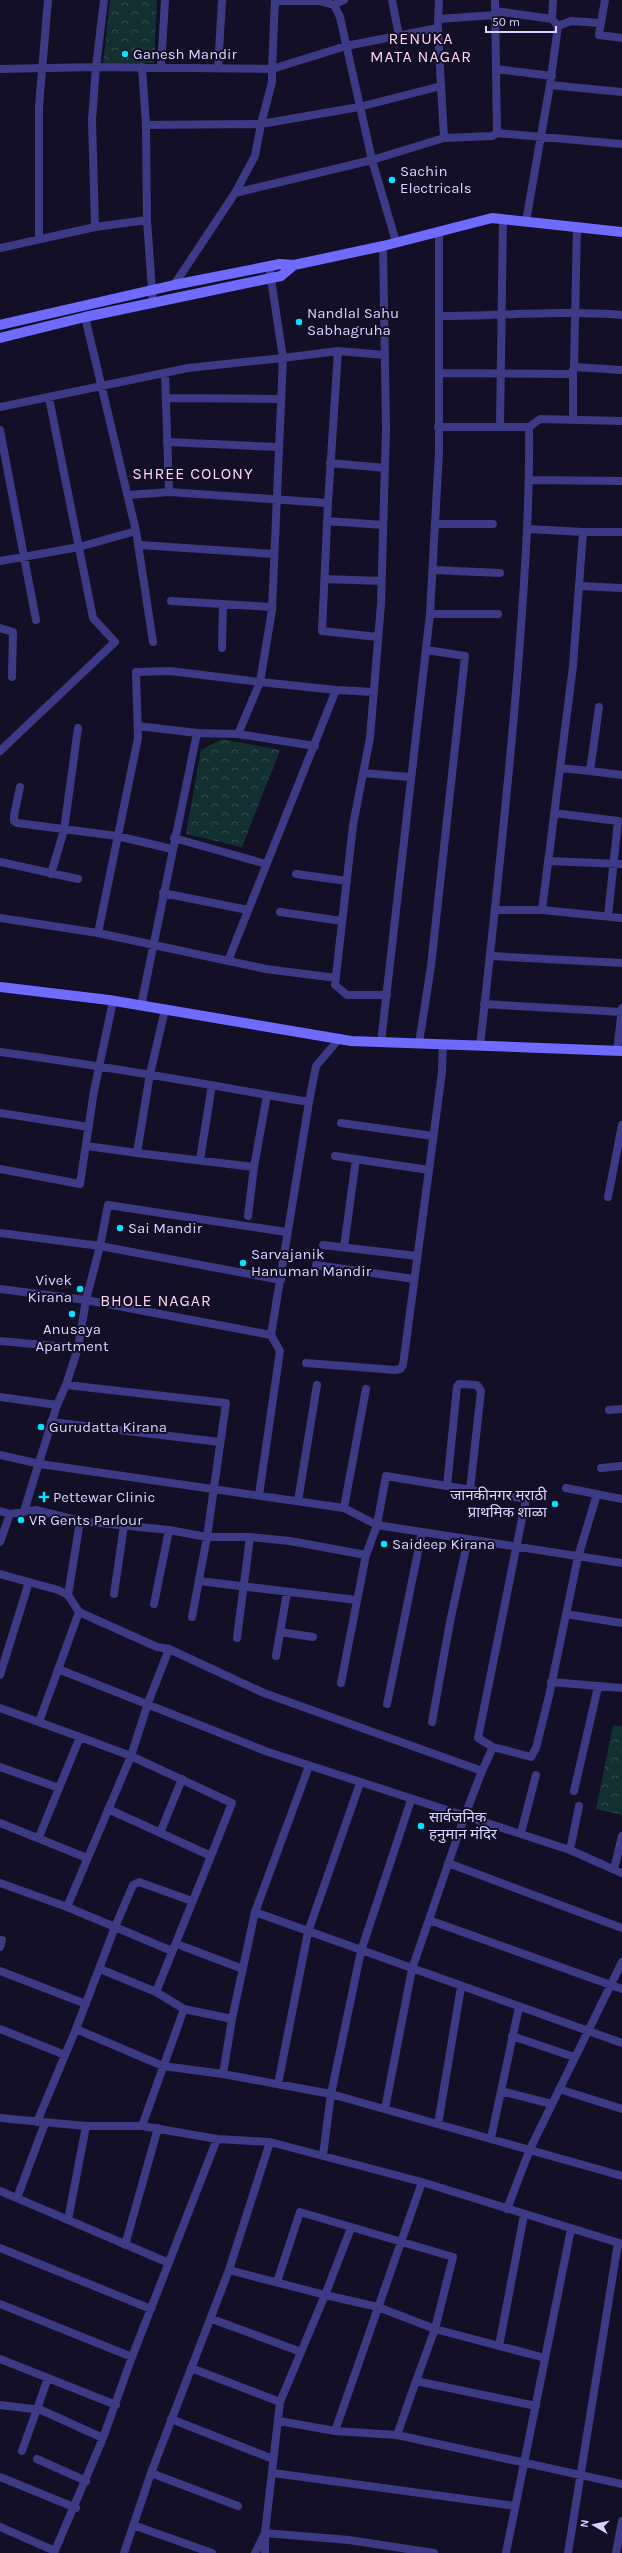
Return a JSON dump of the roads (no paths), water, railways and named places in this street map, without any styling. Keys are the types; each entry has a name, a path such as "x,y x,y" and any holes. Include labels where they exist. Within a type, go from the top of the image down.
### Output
{"main road":[{"path":"0,325 174,285 269,266 294,265 384,246 492,218 622,232"},
{"path":"0,338 86,317 281,276 294,265"},
{"path":"0,987 113,1001 339,1039 381,1042 620,1051"}],"street":[{"path":"39,239 40,68 48,0"},
{"path":"95,227 92,120 96,67 104,0"},
{"path":"161,67 165,0"},
{"path":"218,69 222,0"},
{"path":"174,285 235,192 255,156 261,124 272,82 275,0 316,1 334,5 344,0"},
{"path":"392,0 399,36"},
{"path":"439,0 438,28 444,138"},
{"path":"495,0 497,133"},
{"path":"552,19 553,0"},
{"path":"605,0 599,35 622,38"},
{"path":"334,5 340,17 372,160 396,242"},
{"path":"439,19 495,13 552,19 558,26 542,137 526,221"},
{"path":"558,26 571,21 601,23"},
{"path":"0,69 161,67 272,70 346,46 438,28"},
{"path":"142,67 146,125 147,220 150,291 153,304"},
{"path":"496,69 552,76"},
{"path":"550,85 622,92"},
{"path":"146,125 261,124 359,107 441,86"},
{"path":"235,192 372,160 444,138 492,136 497,133 622,144"},
{"path":"500,427 503,219"},
{"path":"0,248 95,227 147,220"},
{"path":"574,419 573,371 576,226"},
{"path":"381,1042 410,777 427,650 430,614 436,524 440,373 439,231"},
{"path":"384,246 385,355 382,581 370,738 353,825 335,985 346,995 387,995"},
{"path":"238,734 260,682 272,606 283,358 269,266"},
{"path":"440,316 501,316 575,311 622,315"},
{"path":"86,317 140,545 154,642"},
{"path":"0,407 188,368 338,351 385,355"},
{"path":"338,351 330,463 322,630 378,637"},
{"path":"440,373 622,370"},
{"path":"165,373 170,492"},
{"path":"0,750 115,642 93,618 49,398"},
{"path":"166,398 281,399"},
{"path":"438,427 529,428 540,419 622,421"},
{"path":"480,1046 509,783 530,480 529,428"},
{"path":"0,430 36,620"},
{"path":"168,442 279,446"},
{"path":"330,463 384,468"},
{"path":"530,480 622,481"},
{"path":"128,495 170,492 328,503"},
{"path":"327,521 383,525"},
{"path":"436,524 493,524"},
{"path":"527,529 583,532 622,532"},
{"path":"0,561 79,547 136,531"},
{"path":"542,910 573,666 583,532"},
{"path":"140,545 274,554"},
{"path":"433,570 500,573"},
{"path":"325,579 382,581"},
{"path":"579,586 622,588"},
{"path":"171,601 272,606"},
{"path":"222,648 223,604"},
{"path":"430,614 498,614"},
{"path":"0,628 13,632 12,677"},
{"path":"419,1043 431,966 465,656 427,650"},
{"path":"98,933 138,738 136,672 170,671 336,690 374,692"},
{"path":"228,961 315,746 336,690"},
{"path":"590,771 599,707"},
{"path":"138,726 197,733 238,734 315,746"},
{"path":"51,874 64,830 78,728"},
{"path":"141,1006 174,838 197,733"},
{"path":"560,768 622,775"},
{"path":"363,773 410,777"},
{"path":"20,787 14,821 64,830 117,836 172,849"},
{"path":"554,813 620,821 618,864 608,916"},
{"path":"174,838 266,864"},
{"path":"548,861 618,864"},
{"path":"0,862 78,879"},
{"path":"296,874 347,881"},
{"path":"164,894 248,910"},
{"path":"495,910 542,910 622,918"},
{"path":"280,912 342,921"},
{"path":"0,918 98,933 266,969 336,978"},
{"path":"490,956 622,963"},
{"path":"0,1169 80,1184 99,1066 113,1001"},
{"path":"484,1004 622,1012"},
{"path":"620,1051 622,1007"},
{"path":"138,1153 150,1074 165,1010"},
{"path":"259,1495 280,1351 271,1335 281,1280 286,1232 316,1066 339,1039"},
{"path":"306,1363 400,1368 403,1365 442,1072 443,1044"},
{"path":"0,1052 150,1074 309,1102"},
{"path":"200,1160 212,1085"},
{"path":"248,1216 254,1167 267,1095"},
{"path":"0,1113 89,1127"},
{"path":"341,1123 433,1136"},
{"path":"608,1197 622,1125"},
{"path":"87,1146 254,1167"},
{"path":"335,1156 429,1170"},
{"path":"344,1247 356,1160"},
{"path":"24,1512 40,1464 56,1406 66,1385 78,1348 86,1300 100,1246 108,1205 286,1232"},
{"path":"0,1233 100,1246 281,1280"},
{"path":"323,1245 417,1256"},
{"path":"316,1265 414,1279"},
{"path":"0,1289 86,1300 271,1335"},
{"path":"0,1341 78,1348"},
{"path":"447,1486 457,1387 460,1384 477,1385 481,1391 470,1490"},
{"path":"66,1385 226,1403 213,1489 208,1536 192,1617"},
{"path":"298,1501 317,1385"},
{"path":"344,1508 366,1389"},
{"path":"0,1397 56,1406"},
{"path":"609,1410 622,1409"},
{"path":"51,1422 220,1442"},
{"path":"0,1455 40,1464 344,1508 377,1525 622,1563"},
{"path":"601,1468 622,1466"},
{"path":"341,1683 366,1555 377,1525 386,1476 526,1499 515,1547 478,1738 493,1747 531,1757 536,1748 552,1682 578,1557 597,1494"},
{"path":"566,1488 622,1499"},
{"path":"0,1511 10,1514 36,1510 80,1521 169,1530 208,1536 250,1537 366,1555"},
{"path":"0,1542 10,1514"},
{"path":"68,1595 80,1521"},
{"path":"114,1594 124,1525"},
{"path":"154,1604 169,1530"},
{"path":"387,1704 422,1532"},
{"path":"237,1638 245,1588 250,1537"},
{"path":"432,1722 450,1622 468,1539"},
{"path":"0,1574 58,1590 68,1595 79,1612 157,1647 170,1649 264,1693 482,1771"},
{"path":"199,1581 245,1588 357,1600"},
{"path":"0,1675 29,1582"},
{"path":"276,1656 287,1592"},
{"path":"39,1722 79,1612"},
{"path":"566,1614 622,1624"},
{"path":"280,1632 313,1637"},
{"path":"67,1907 131,1756 148,1703 170,1649"},
{"path":"58,1669 148,1703 268,1752 411,1800 465,1814 570,1850 622,1873"},
{"path":"552,1682 622,1688"},
{"path":"574,1791 598,1687"},
{"path":"0,1708 131,1756 232,1803 156,1992"},
{"path":"39,1837 80,1737"},
{"path":"385,2109 412,1969 465,1814 493,1747"},
{"path":"223,2074 232,2019 255,1912 309,1766"},
{"path":"0,1767 59,1788"},
{"path":"521,1834 536,1775"},
{"path":"160,1833 182,1779"},
{"path":"278,2084 308,1932 360,1783"},
{"path":"323,2155 331,2094 361,1951 411,1800"},
{"path":"570,1850 579,1806"},
{"path":"108,1809 211,1856"},
{"path":"0,1823 39,1837 87,1858"},
{"path":"614,1869 622,1836"},
{"path":"448,1863 622,1928"},
{"path":"17,2198 41,2122 65,2056 115,1927 133,1885 139,1882 192,1901"},
{"path":"0,1883 67,1907 172,1951"},
{"path":"255,1912 622,2043"},
{"path":"429,1920 622,1989"},
{"path":"182,1946 243,1968"},
{"path":"507,2209 530,2149 622,1962"},
{"path":"100,1969 156,1992 184,2010 232,2019"},
{"path":"0,1971 86,2004"},
{"path":"438,2124 462,1987"},
{"path":"491,2138 518,2007"},
{"path":"142,2126 184,2010"},
{"path":"0,2029 65,2056"},
{"path":"76,2029 163,2066 223,2074 331,2094 622,2176"},
{"path":"512,2036 574,2057"},
{"path":"559,2088 622,2109"},
{"path":"501,2091 552,2104"},
{"path":"0,2118 86,2126 142,2126 217,2138 270,2142 422,2182 620,2244 568,2553"},
{"path":"68,2220 86,2126"},
{"path":"125,2245 158,2128"},
{"path":"0,2527 55,2552 76,2508 104,2438 132,2357 217,2138"},
{"path":"124,2553 171,2419 230,2270 270,2142"},
{"path":"335,2431 422,2182"},
{"path":"0,2192 169,2263"},
{"path":"277,2282 300,2212 452,2257 435,2329 397,2435"},
{"path":"499,2346 524,2214"},
{"path":"265,2553 265,2532 280,2402 325,2295 351,2228"},
{"path":"506,2553 571,2229"},
{"path":"0,2248 151,2308"},
{"path":"230,2270 325,2295 378,2307 435,2329 545,2358"},
{"path":"0,2304 132,2357"},
{"path":"212,2318 301,2352"},
{"path":"0,2359 116,2405"},
{"path":"191,2368 280,2402"},
{"path":"22,2452 48,2378"},
{"path":"416,2381 536,2406"},
{"path":"0,2405 37,2410 104,2438"},
{"path":"171,2419 273,2459"},
{"path":"279,2421 335,2431 397,2435 622,2484"},
{"path":"37,2459 86,2481"},
{"path":"151,2473 238,2506"},
{"path":"273,2473 515,2506"},
{"path":"0,2477 76,2508"},
{"path":"616,2553 622,2520"},
{"path":"133,2525 212,2553"},
{"path":"265,2532 349,2540 415,2552 434,2553"},
{"path":"255,2553 265,2532"}],"place":[{"name":"Ganesh Mandir","path":"125,54"},
{"name":"Sachin Electricals","path":"392,180"},
{"name":"Nandlal Sahu Sabhagruha","path":"299,322"},
{"name":"Sai Mandir","path":"120,1228"},
{"name":"Sarvajanik Hanuman Mandir","path":"243,1263"},
{"name":"Vivek Kirana","path":"80,1289"},
{"name":"Anusaya Apartment","path":"72,1314"},
{"name":"Gurudatta Kirana","path":"41,1427"},
{"name":"Pettewar Clinic","path":"44,1497"},
{"name":"जानकीनगर मराठी प्राथमिक शाळा","path":"555,1504"},
{"name":"VR Gents Parlour","path":"21,1520"},
{"name":"Saideep Kirana","path":"384,1544"},
{"name":"सार्वजनिक हनुमान मंदिर","path":"421,1826"}],"district":[{"name":"RENUKA MATA NAGAR","path":"421,47"},
{"name":"SHREE COLONY","path":"193,473"},
{"name":"BHOLE NAGAR","path":"156,1300"}]}
